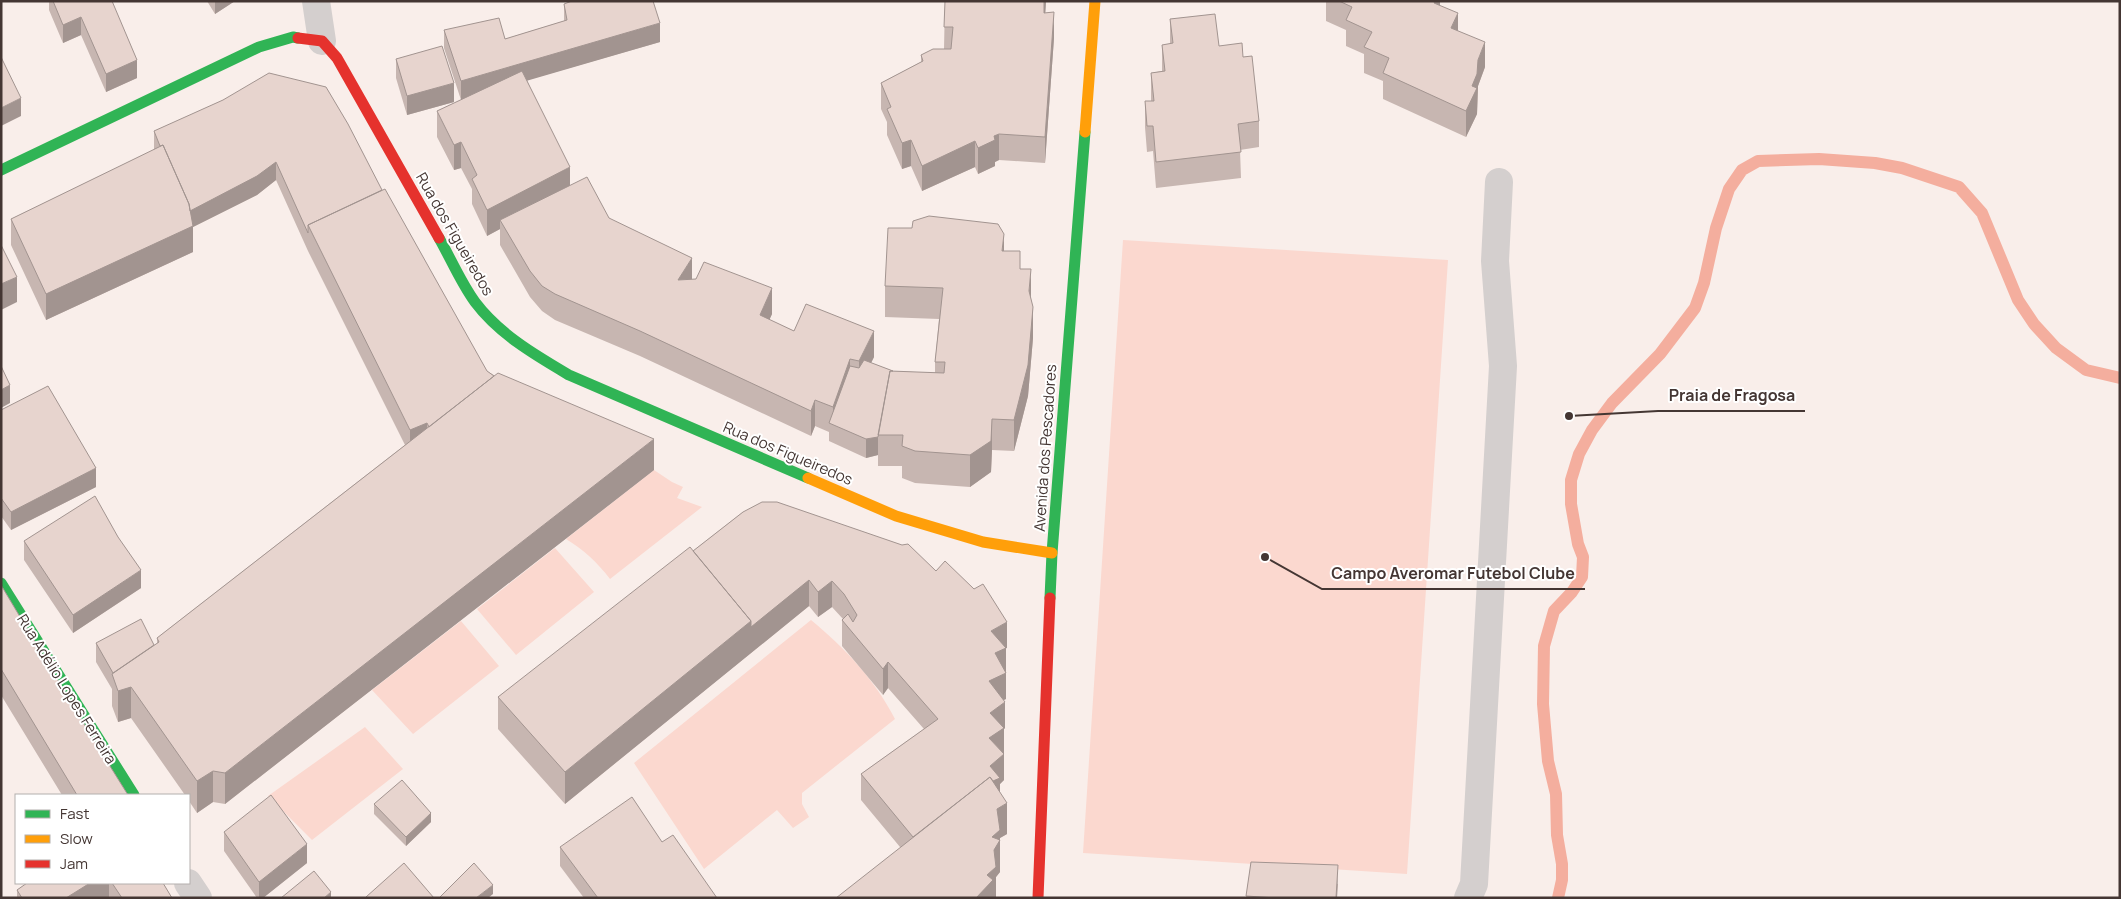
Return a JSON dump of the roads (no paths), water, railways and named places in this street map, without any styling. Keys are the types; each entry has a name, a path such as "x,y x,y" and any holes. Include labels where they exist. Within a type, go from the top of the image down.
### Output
{"street":[{"path":"1,170 260,47 293,37 322,41 316,1"},
{"name":"Avenida dos Pescadores","path":"1038,898 1052,553 1095,1"},
{"name":"Rua dos Figueiredos","path":"322,41 337,58 475,302 502,330 533,354 570,375 896,516 983,542 1052,553"},
{"path":"1468,898 1474,884 1502,366 1495,261 1499,182"},
{"name":"Rua Adélio Lopes Ferreira","path":"1,583 133,794"},
{"path":"189,884 198,898"}],"waterway":[{"path":"1558,898 1562,880 1562,864 1557,835 1556,794 1548,761 1543,704 1544,646 1554,611 1572,592 1582,577 1583,557 1578,544 1571,504 1571,480 1579,454 1592,430 1612,403 1660,354 1695,308 1704,283 1716,228 1729,189 1742,170 1758,161 1819,159 1875,163 1902,168 1959,187 1982,213 2018,300 2034,324 2056,348 2086,370 2120,378"}],"place":[{"name":"Praia de Fragosa","path":"1569,416"},
{"name":"Campo Averomar Futebol Clube","path":"1265,557"}]}
